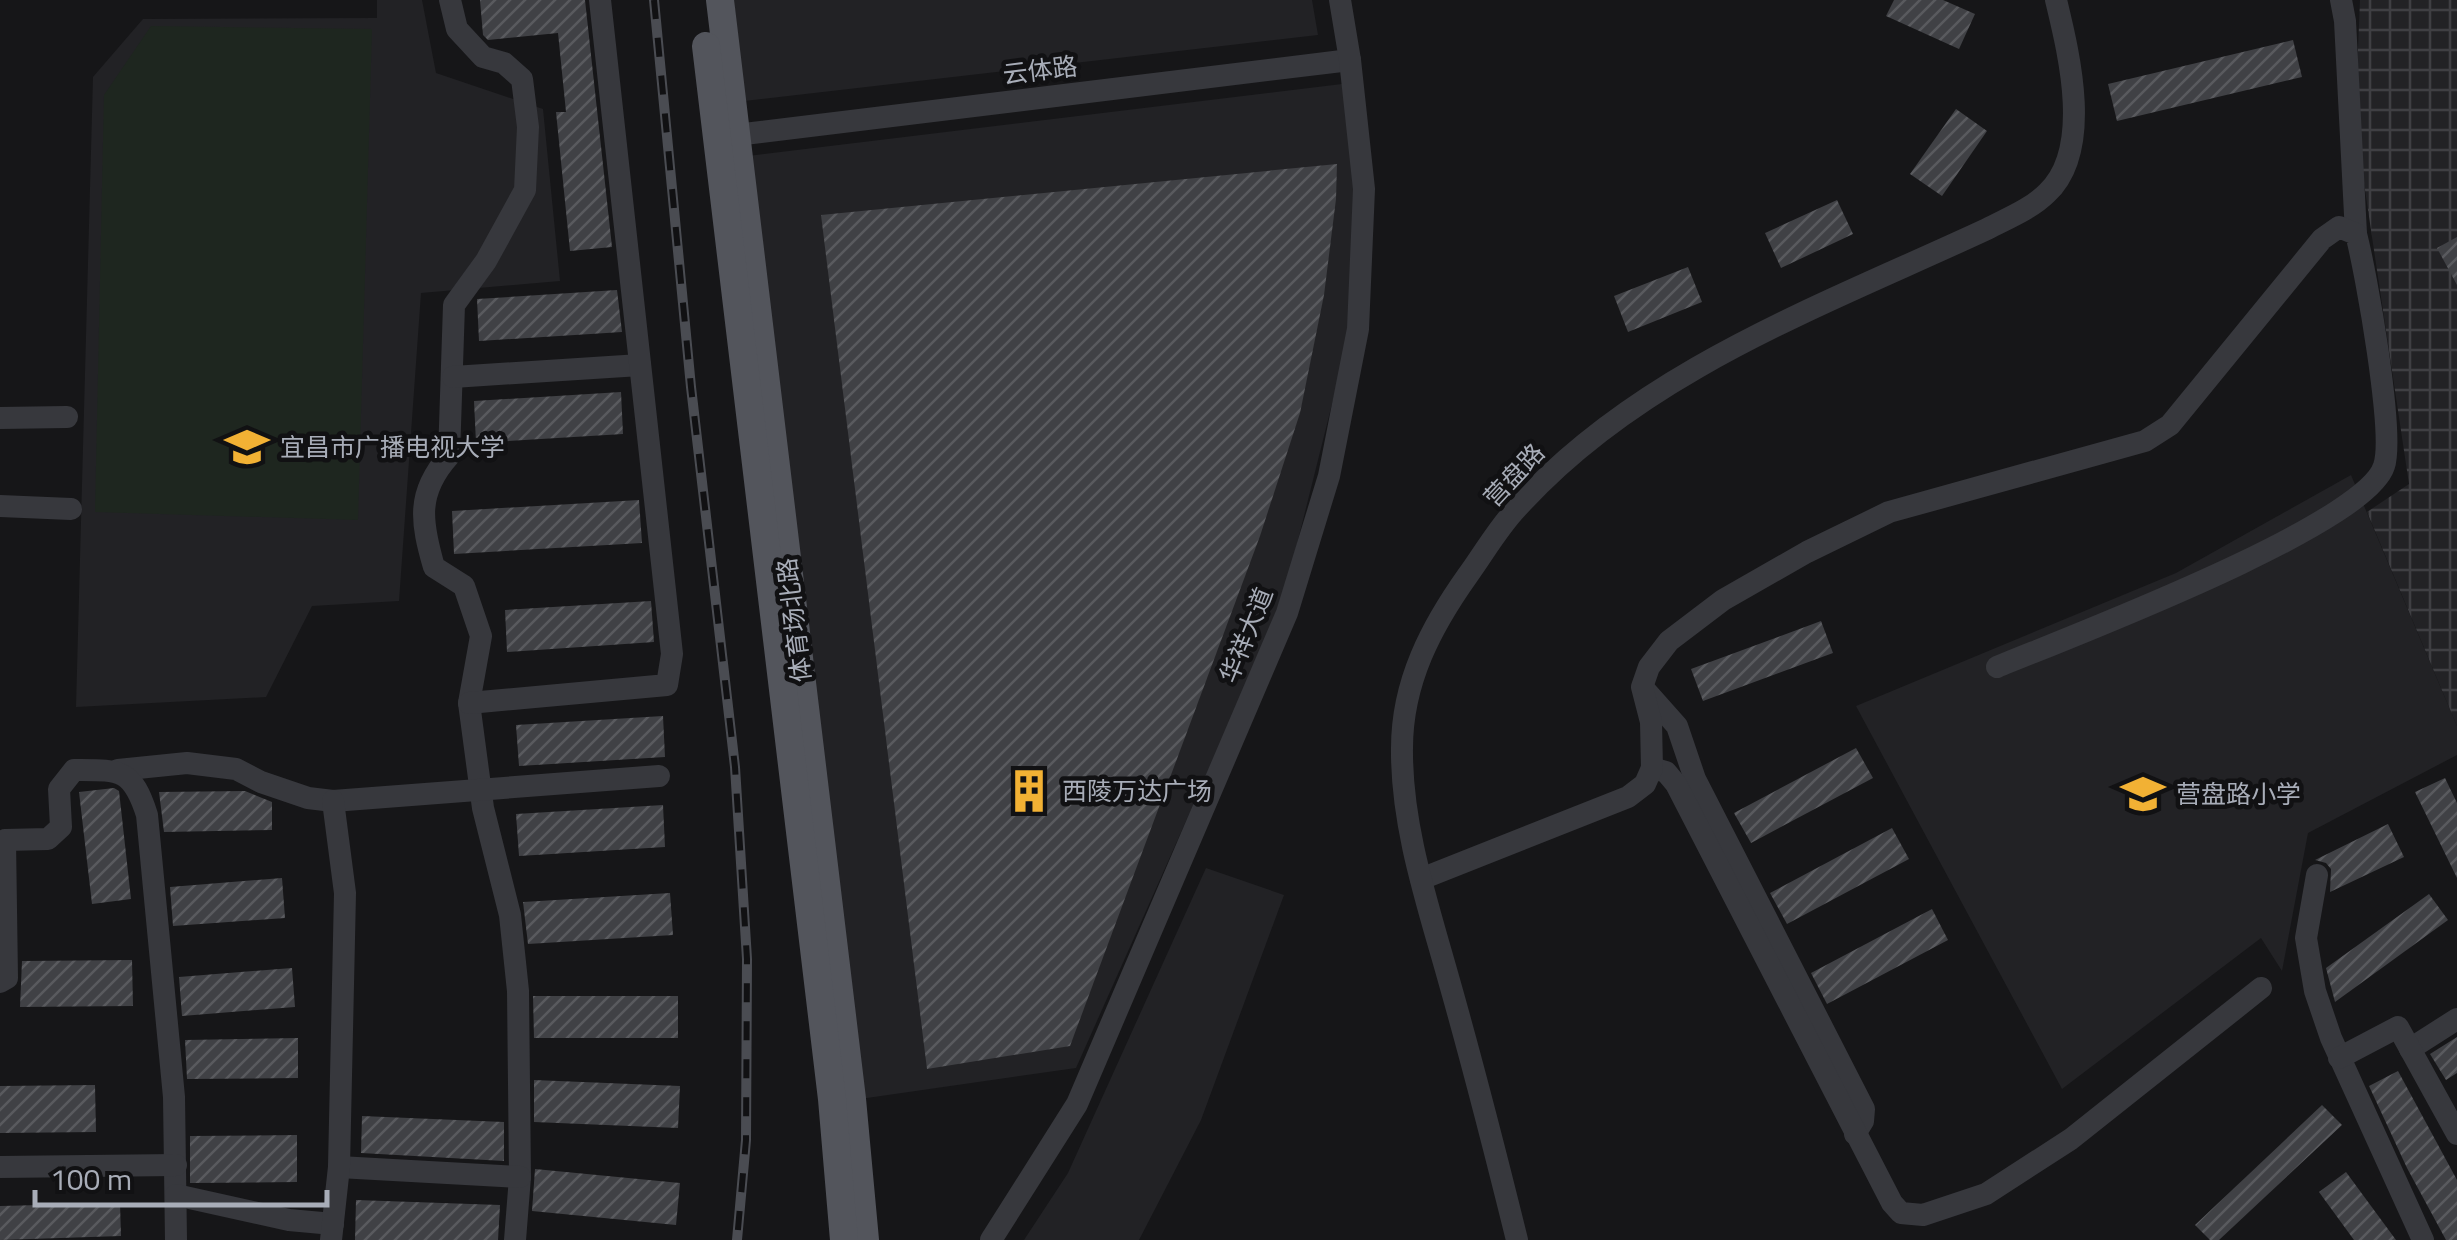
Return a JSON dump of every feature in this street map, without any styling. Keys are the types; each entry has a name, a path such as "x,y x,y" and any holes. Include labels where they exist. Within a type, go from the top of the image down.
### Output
{"main road":[{"name":"体育场北路","path":"700,0 839,1157 844,1240"},
{"name":"体育场北路","path":"720,0 852,1099 865,1240"}],"street":[{"path":"450,0 458,29 482,57 504,63 522,79 528,127 525,190 486,261 454,305 449,456 430,478 422,527 434,567 464,586 481,636 469,703 480,789 510,914 518,991 520,1177 515,1240"},
{"path":"469,703 667,685 672,654 600,0"},
{"name":"华祥大道","path":"991,1240 1077,1104 1287,613 1329,476 1358,329 1364,190 1340,0"},
{"name":"营盘路","path":"1517,1240 1421,879 1405,797 1405,707 1416,666 1437,619 1514,510 1560,464 1616,418 1728,350 1988,228 2050,192 2068,162 2074,125 2070,58 2056,0"},
{"path":"1997,667 2277,547 2362,494 2384,469 2387,441 2364,261 2356,234 2341,0"},
{"name":"云体路","path":"736,135 1350,60"},
{"path":"1421,879 1628,797 1645,784 1652,768 1650,722 1642,688 1649,667 1669,640 1723,600 1889,512 2144,441 2170,425 2322,238 2339,227 2356,234"},
{"path":"453,377 640,365"},
{"path":"0,418 66,417"},
{"path":"0,506 71,509"},
{"path":"1642,688 1678,726 1695,779 1864,1109 1863,1121 1855,1134"},
{"path":"0,982 7,978 5,840 48,839 61,827 59,789 74,770 187,763 236,769 308,798 333,801 659,776"},
{"path":"1652,768 1666,772 1676,784 1855,1134 1900,1213 1923,1215 1986,1194 2070,1139 2261,988"},
{"path":"118,770 138,786 147,814 174,1098 176,1240"},
{"path":"176,1195 332,1232 339,1167 345,893 333,801"},
{"path":"2317,875 2306,938 2315,991 2340,1058 2423,1240"},
{"path":"2410,1048 2457,1019"},
{"path":"2340,1058 2398,1026 2457,1134"},
{"path":"0,1167 176,1165"},
{"path":"339,1167 520,1177"}],"shaded area":[{"name":"宜昌市广播电视大学","path":"377,0 422,0 436,73 543,109 560,281 421,293 399,601 312,606 266,697 76,707 93,77 143,19 377,18"},
{"path":"734,0 1312,0 1318,35 744,101"},
{"path":"2360,0 2457,0 2457,726 2367,512 2409,484 2355,123"},
{"path":"151,26 372,29 358,520 95,512 104,95"},
{"name":"西陵万达广场","path":"1342,84 1359,190 1351,328 1281,608 1076,1068 860,1099 748,156"},
{"name":"营盘路小学","path":"2351,475 2457,726 2457,755 2308,833 2282,971 2261,938 2062,1089 1856,706 2176,573"},
{"path":"1206,868 1284,895 1201,1120 1139,1240 1024,1240 1068,1173"}],"building":[{"path":"480,0 585,0 612,247 570,251 556,112 566,112 558,33 488,40 483,35"},
{"path":"1894,0 1943,0 1975,14 1959,49 1886,16"},
{"path":"2293,40 2302,77 2117,121 2108,84"},
{"path":"1956,109 1987,131 1942,196 1910,174"},
{"name":"西陵万达广场","path":"1337,164 1324,295 1300,413 1260,536 1070,1046 927,1069 821,215"},
{"path":"1837,200 1853,234 1781,268 1765,233"},
{"path":"2457,237 2457,285 2437,248"},
{"path":"1688,267 1702,302 1628,332 1614,296"},
{"path":"617,290 622,332 479,341 477,299"},
{"path":"621,392 623,434 476,443 474,401"},
{"path":"639,500 642,543 454,554 452,511"},
{"path":"651,601 654,642 507,652 505,610"},
{"path":"1821,621 1833,653 1703,701 1691,669"},
{"path":"663,716 665,757 519,766 516,725"},
{"path":"1856,748 1873,778 1751,843 1734,813"},
{"path":"2445,778 2457,803 2457,878 2415,792"},
{"path":"114,788 119,791 131,899 92,904 79,792"},
{"path":"245,791 272,802 272,830 164,832 159,792"},
{"path":"663,805 665,847 519,856 516,814"},
{"path":"2388,824 2404,857 2330,892 2331,869 2315,860"},
{"path":"1892,828 1909,859 1787,924 1770,893"},
{"path":"282,878 285,918 173,926 170,887"},
{"path":"670,893 673,935 528,944 523,902"},
{"path":"2429,894 2448,920 2335,1002 2326,968"},
{"path":"1932,909 1948,940 1827,1004 1811,973"},
{"path":"132,960 133,1006 20,1007 22,961"},
{"path":"292,968 295,1007 182,1016 179,977"},
{"path":"533,996 678,996 678,1038 534,1038"},
{"path":"2457,1037 2457,1073 2446,1080 2430,1054"},
{"path":"298,1038 298,1078 187,1079 185,1040"},
{"path":"2398,1071 2457,1180 2457,1240 2446,1240 2369,1086"},
{"path":"534,1080 680,1086 678,1128 534,1122"},
{"path":"95,1085 96,1132 0,1133 0,1086"},
{"path":"2322,1105 2342,1125 2219,1240 2210,1240 2195,1225"},
{"path":"362,1116 504,1122 504,1161 361,1153"},
{"path":"297,1135 297,1182 190,1183 190,1136"},
{"path":"535,1169 680,1183 676,1225 532,1211"},
{"path":"2346,1172 2396,1240 2354,1240 2319,1192"},
{"path":"356,1200 500,1205 498,1240 355,1240"},
{"path":"120,1203 121,1236 0,1240 0,1206"}],"railway":[{"path":"654,0 691,387 735,767 747,959 746,1140 737,1240"}],"place":[{"name":"宜昌市广播电视大学","path":"247,447"},
{"name":"西陵万达广场","path":"1029,791"},
{"name":"营盘路小学","path":"2143,794"}]}
